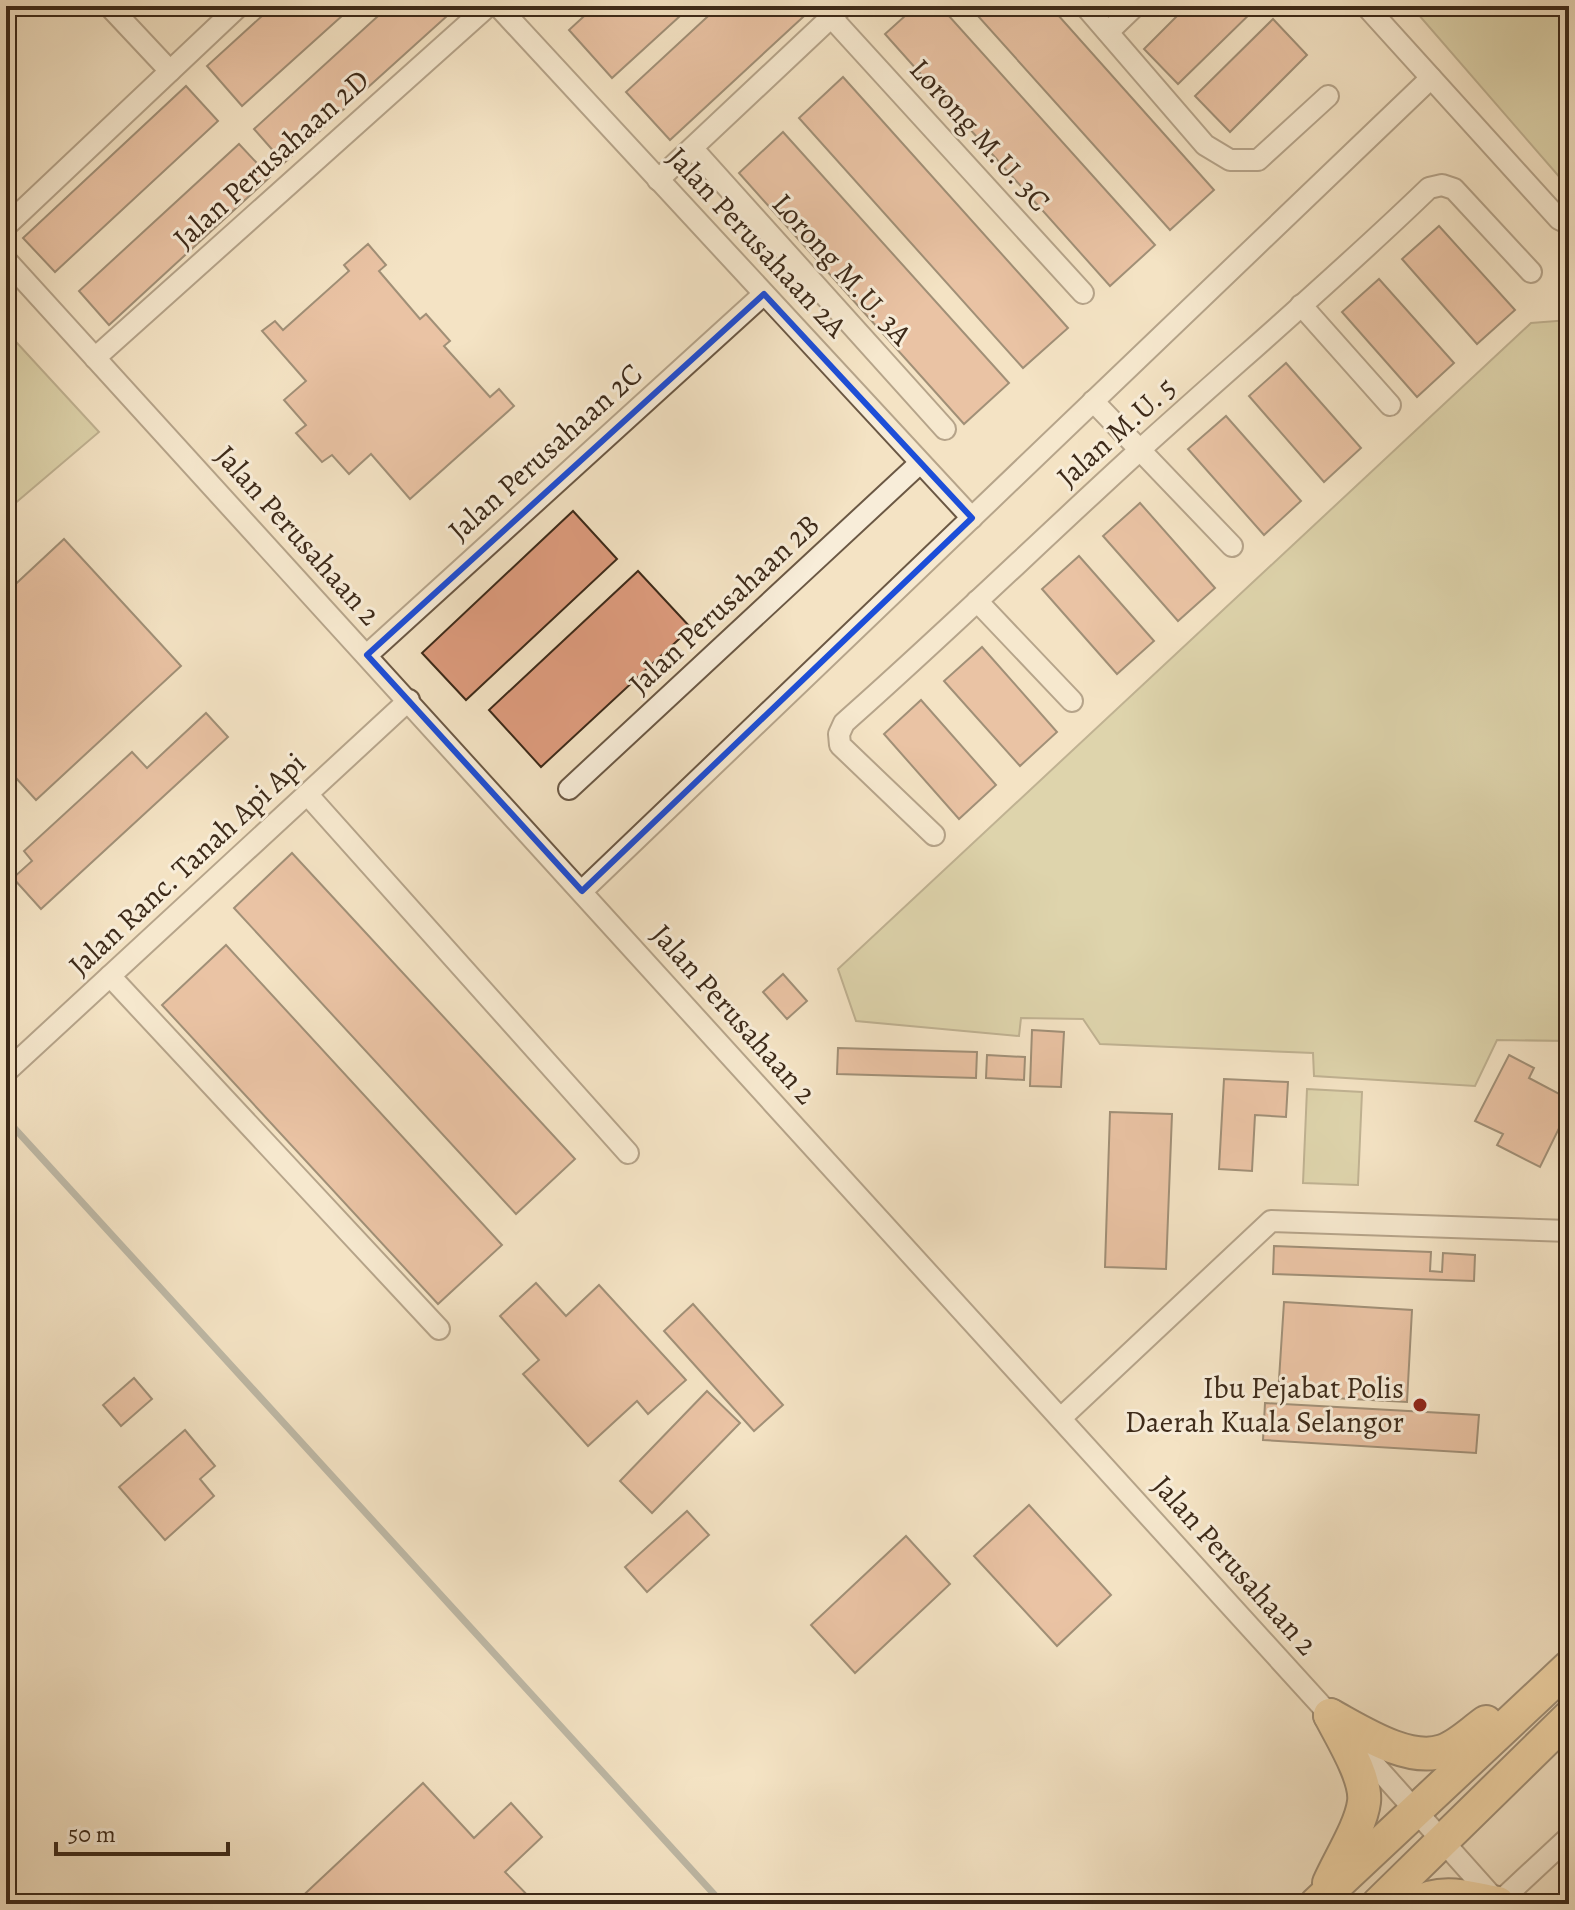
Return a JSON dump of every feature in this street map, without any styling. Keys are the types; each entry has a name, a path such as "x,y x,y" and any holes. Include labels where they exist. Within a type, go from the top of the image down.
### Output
{"highway":[{"path":"1330,1715 1386,1744 1420,1753 1444,1751 1569,1658"},
{"path":"1318,1902 1569,1667"},
{"path":"1318,1902 1360,1816 1364,1800 1361,1780 1330,1715"},
{"path":"1378,1904 1569,1717"},
{"path":"1415,1904 1429,1896 1448,1894 1497,1904"}],"street":[{"path":"109,6 170,71"},
{"path":"6,226 239,6"},
{"name":"Jalan Perusahaan 2D","path":"95,358 488,6"},
{"name":"Jalan Perusahaan 2A","path":"498,6 972,518"},
{"path":"1085,6 1205,145 1230,160 1258,160 1328,96"},
{"path":"1108,32 1135,6"},
{"path":"1366,6 1559,219 1569,224"},
{"path":"658,180 837,12"},
{"name":"Lorong M.U. 3C","path":"837,12 1083,293"},
{"path":"582,891 1431,78"},
{"name":"Lorong M.U. 3A","path":"693,149 945,429"},
{"name":"Jalan M.U. 5","path":"934,835 840,745 839,734 844,723 1429,188 1442,185 1454,189 1531,272"},
{"name":"Jalan Perusahaan 2","path":"6,260 1061,1418 1497,1904"},
{"name":"Jalan Perusahaan 2C","path":"367,655 764,294"},
{"path":"1301,305 1390,405"},
{"path":"1093,401 1232,546"},
{"name":"Jalan Perusahaan 2B","path":"569,789 920,463"},
{"path":"977,601 1072,701"},
{"name":"Jalan Ranc. Tanah Api Api","path":"6,1072 409,700"},
{"path":"307,794 628,1153"},
{"path":"110,976 439,1329"},
{"path":"1061,1418 1271,1221 1569,1231"},
{"path":"1497,1904 1569,1837"}],"highlighted area":[{"path":"764,294 972,518 582,891 367,655"}],"shaded area":[{"path":"1411,6 1569,6 1569,188"},
{"path":"1569,320 1569,1041 1497,1040 1475,1086 1314,1076 1313,1053 1100,1044 1083,1019 1021,1018 1019,1036 856,1021 838,969 1531,323"},
{"path":"6,331 99,432 6,511"},
{"path":"1307,1089 1362,1092 1358,1185 1303,1183"}],"building":[{"path":"273,6 353,6 242,106 207,66"},
{"path":"389,6 457,7 284,163 254,129"},
{"path":"595,6 691,6 612,78 569,30"},
{"path":"719,6 815,6 670,140 626,92"},
{"path":"916,6 940,6 1155,245 1110,286 885,34"},
{"path":"969,6 1050,6 1214,190 1170,230"},
{"path":"1187,6 1256,8 1178,84 1144,49"},
{"path":"1273,19 1307,55 1230,132 1195,96"},
{"path":"843,77 1068,328 1023,368 799,118"},
{"path":"186,86 218,121 55,272 23,238"},
{"path":"783,132 1009,383 964,424 739,173"},
{"path":"239,144 270,177 109,325 79,291"},
{"path":"1439,226 1515,310 1477,344 1402,259"},
{"path":"368,244 386,265 379,271 420,319 426,314 450,341 444,346 490,397 499,389 514,406 410,499 371,454 349,474 332,455 322,462 296,433 306,425 284,400 306,381 262,331 275,321 283,330 349,271 344,265"},
{"path":"1379,279 1454,363 1417,397 1342,312"},
{"path":"1286,363 1361,448 1324,482 1249,396"},
{"path":"1226,416 1301,501 1264,535 1188,449"},
{"path":"1140,503 1215,588 1178,621 1103,536"},
{"path":"573,511 617,559 466,700 422,653"},
{"path":"64,539 181,666 36,800 6,767 6,593"},
{"path":"1079,556 1154,641 1117,674 1042,589"},
{"path":"638,571 691,628 541,767 489,710"},
{"path":"982,647 1057,732 1020,766 944,681"},
{"path":"921,700 996,785 959,819 884,734"},
{"path":"206,713 228,737 41,909 13,878 32,861 24,851 132,752 147,768"},
{"path":"292,853 575,1159 516,1214 234,908"},
{"path":"226,945 502,1245 438,1304 162,1005"},
{"path":"783,974 807,1001 787,1019 763,992"},
{"path":"1032,1030 1064,1032 1061,1087 1030,1086"},
{"path":"838,1048 977,1052 976,1078 837,1074"},
{"path":"987,1055 1025,1057 1024,1080 986,1078"},
{"path":"1509,1055 1534,1068 1529,1078 1569,1099 1569,1108 1540,1167 1497,1145 1503,1134 1475,1121"},
{"path":"1224,1079 1288,1082 1286,1117 1255,1115 1252,1171 1219,1169"},
{"path":"1110,1112 1172,1114 1166,1269 1105,1267"},
{"path":"1274,1246 1431,1252 1430,1271 1442,1272 1443,1253 1475,1255 1474,1281 1273,1274"},
{"path":"536,1283 566,1316 599,1285 686,1380 648,1414 637,1401 588,1446 523,1374 539,1360 500,1316"},
{"path":"1284,1302 1412,1310 1407,1402 1278,1395"},
{"path":"693,1304 783,1405 754,1431 664,1331"},
{"path":"134,1378 152,1399 121,1426 103,1405"},
{"path":"707,1391 740,1423 652,1513 620,1481"},
{"path":"1265,1403 1479,1415 1476,1453 1263,1440"},
{"path":"185,1430 215,1466 200,1479 214,1496 165,1540 119,1487"},
{"path":"1029,1505 1111,1595 1057,1646 974,1556"},
{"path":"687,1511 709,1535 647,1592 625,1567"},
{"path":"906,1536 950,1584 855,1673 811,1625"},
{"path":"423,1783 474,1838 511,1803 542,1837 505,1872 536,1904 294,1904"}],"waterway":[{"path":"6,1119 723,1904"}],"place":[{"name":"Ibu Pejabat Polis Daerah Kuala Selangor","path":"1420,1405"}]}
